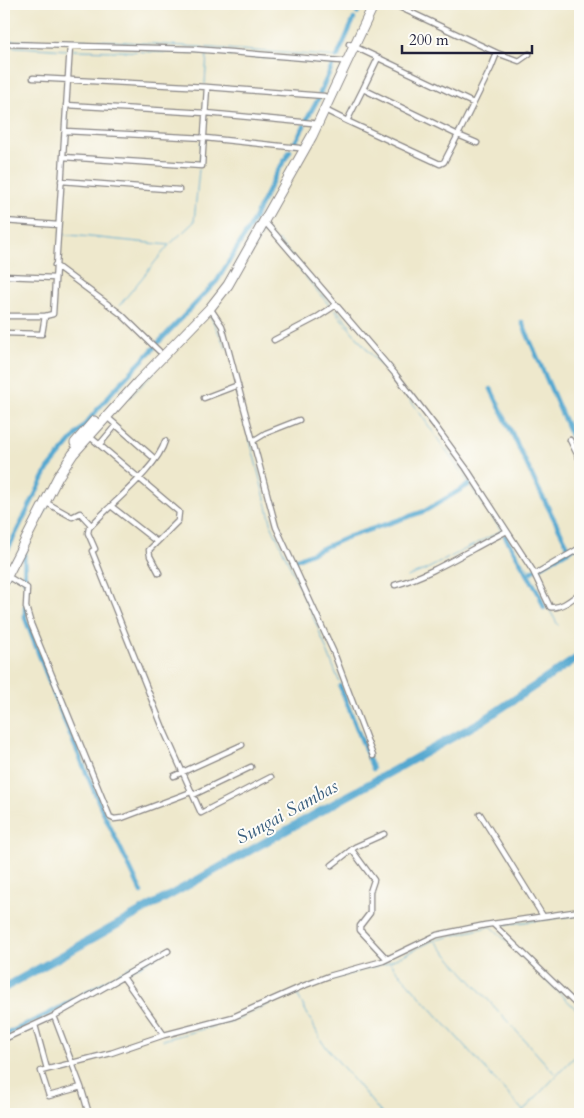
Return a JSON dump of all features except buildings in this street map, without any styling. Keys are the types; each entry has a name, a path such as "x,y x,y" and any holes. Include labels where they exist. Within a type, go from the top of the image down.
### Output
{"highway":[{"path":"15,556 68,460 145,371 159,351 217,291 265,222 325,109 368,4"},
{"path":"5,576 52,478 66,454 84,432 210,308 228,285 312,123 341,61 352,45 374,4"}],"street":[{"path":"393,4 519,61 529,54"},
{"path":"4,44 193,50 341,61"},
{"path":"352,45 472,103"},
{"path":"4,316 45,316 53,314 70,46"},
{"path":"325,109 440,164 444,162 491,68 497,52"},
{"path":"347,121 378,58"},
{"path":"33,78 207,87 324,96"},
{"path":"63,157 202,166 207,87"},
{"path":"363,89 477,143"},
{"path":"66,105 206,113 312,123"},
{"path":"65,131 205,138 299,148"},
{"path":"61,181 179,190"},
{"path":"4,222 58,225"},
{"path":"265,222 396,375 436,427 466,468 535,574 551,608 563,604 580,593"},
{"path":"55,265 121,314 159,351"},
{"path":"4,276 55,278"},
{"path":"274,340 316,318 336,304"},
{"path":"210,308 222,326 276,527 334,652 373,756"},
{"path":"4,333 42,334 45,316"},
{"path":"204,398 238,385"},
{"path":"106,417 155,459"},
{"path":"253,441 266,433 299,420"},
{"path":"100,444 116,425"},
{"path":"89,436 180,515 178,521 148,551 159,572"},
{"path":"570,440 580,460"},
{"path":"165,441 161,451 139,478 88,528 88,533 95,549 92,552 165,733 201,813 271,777"},
{"path":"45,503 72,517 80,513 91,525"},
{"path":"111,506 157,542"},
{"path":"395,585 432,570 507,530"},
{"path":"535,574 580,548"},
{"path":"5,576 27,588 26,607 31,624 110,817 114,819 122,818 192,793 251,767"},
{"path":"174,776 242,745"},
{"path":"480,814 543,916"},
{"path":"332,865 355,847 384,834"},
{"path":"352,850 374,880 370,892 370,913 360,926 360,930 387,959"},
{"path":"81,1087 49,1096 40,1072 111,1053 164,1035 233,1017 329,976 387,959 428,938 457,930 580,911"},
{"path":"493,924 580,1008"},
{"path":"4,1039 54,1016 168,951"},
{"path":"123,977 164,1035"},
{"path":"54,1016 81,1087 89,1114"},
{"path":"35,1025 47,1069"}],"waterway":[{"path":"357,13 361,4"},
{"path":"337,57 354,19"},
{"path":"4,41 98,40 340,57"},
{"path":"4,46 66,50"},
{"path":"73,50 207,53 333,64"},
{"path":"205,84 207,54"},
{"path":"320,93 333,64"},
{"path":"307,119 318,99"},
{"path":"294,144 304,126"},
{"path":"200,162 201,143"},
{"path":"157,344 217,281 250,227 275,176 290,151"},
{"path":"170,244 194,222 199,169"},
{"path":"247,260 265,228 329,305"},
{"path":"60,234 169,245 119,306"},
{"path":"278,240 331,303"},
{"path":"336,309 350,325"},
{"path":"334,310 415,406 501,530"},
{"path":"209,313 226,348"},
{"path":"522,322 580,456"},
{"path":"4,557 48,469 113,391 154,348"},
{"path":"129,398 156,370"},
{"path":"237,389 272,526 318,628 339,681"},
{"path":"491,389 570,550"},
{"path":"449,449 483,497"},
{"path":"41,519 69,467"},
{"path":"295,560 348,537 425,511 470,484"},
{"path":"407,577 425,570 501,531"},
{"path":"505,536 539,594 544,608"},
{"path":"531,572 580,544"},
{"path":"24,550 25,582"},
{"path":"526,565 532,574"},
{"path":"25,606 25,618 62,715 103,812 142,893"},
{"path":"548,607 558,625"},
{"name":"Sungai Sambas","path":"4,988 482,721 580,656"},
{"path":"340,686 373,769"},
{"path":"500,925 580,915"},
{"path":"307,987 389,962 432,941 491,926 580,1013"},
{"path":"435,941 556,1075"},
{"path":"4,1035 50,1013 163,951"},
{"path":"390,963 526,1114"},
{"path":"296,992 322,1042 382,1114"},
{"path":"163,1040 239,1019 287,995"},
{"path":"520,1114 580,1051"}]}
